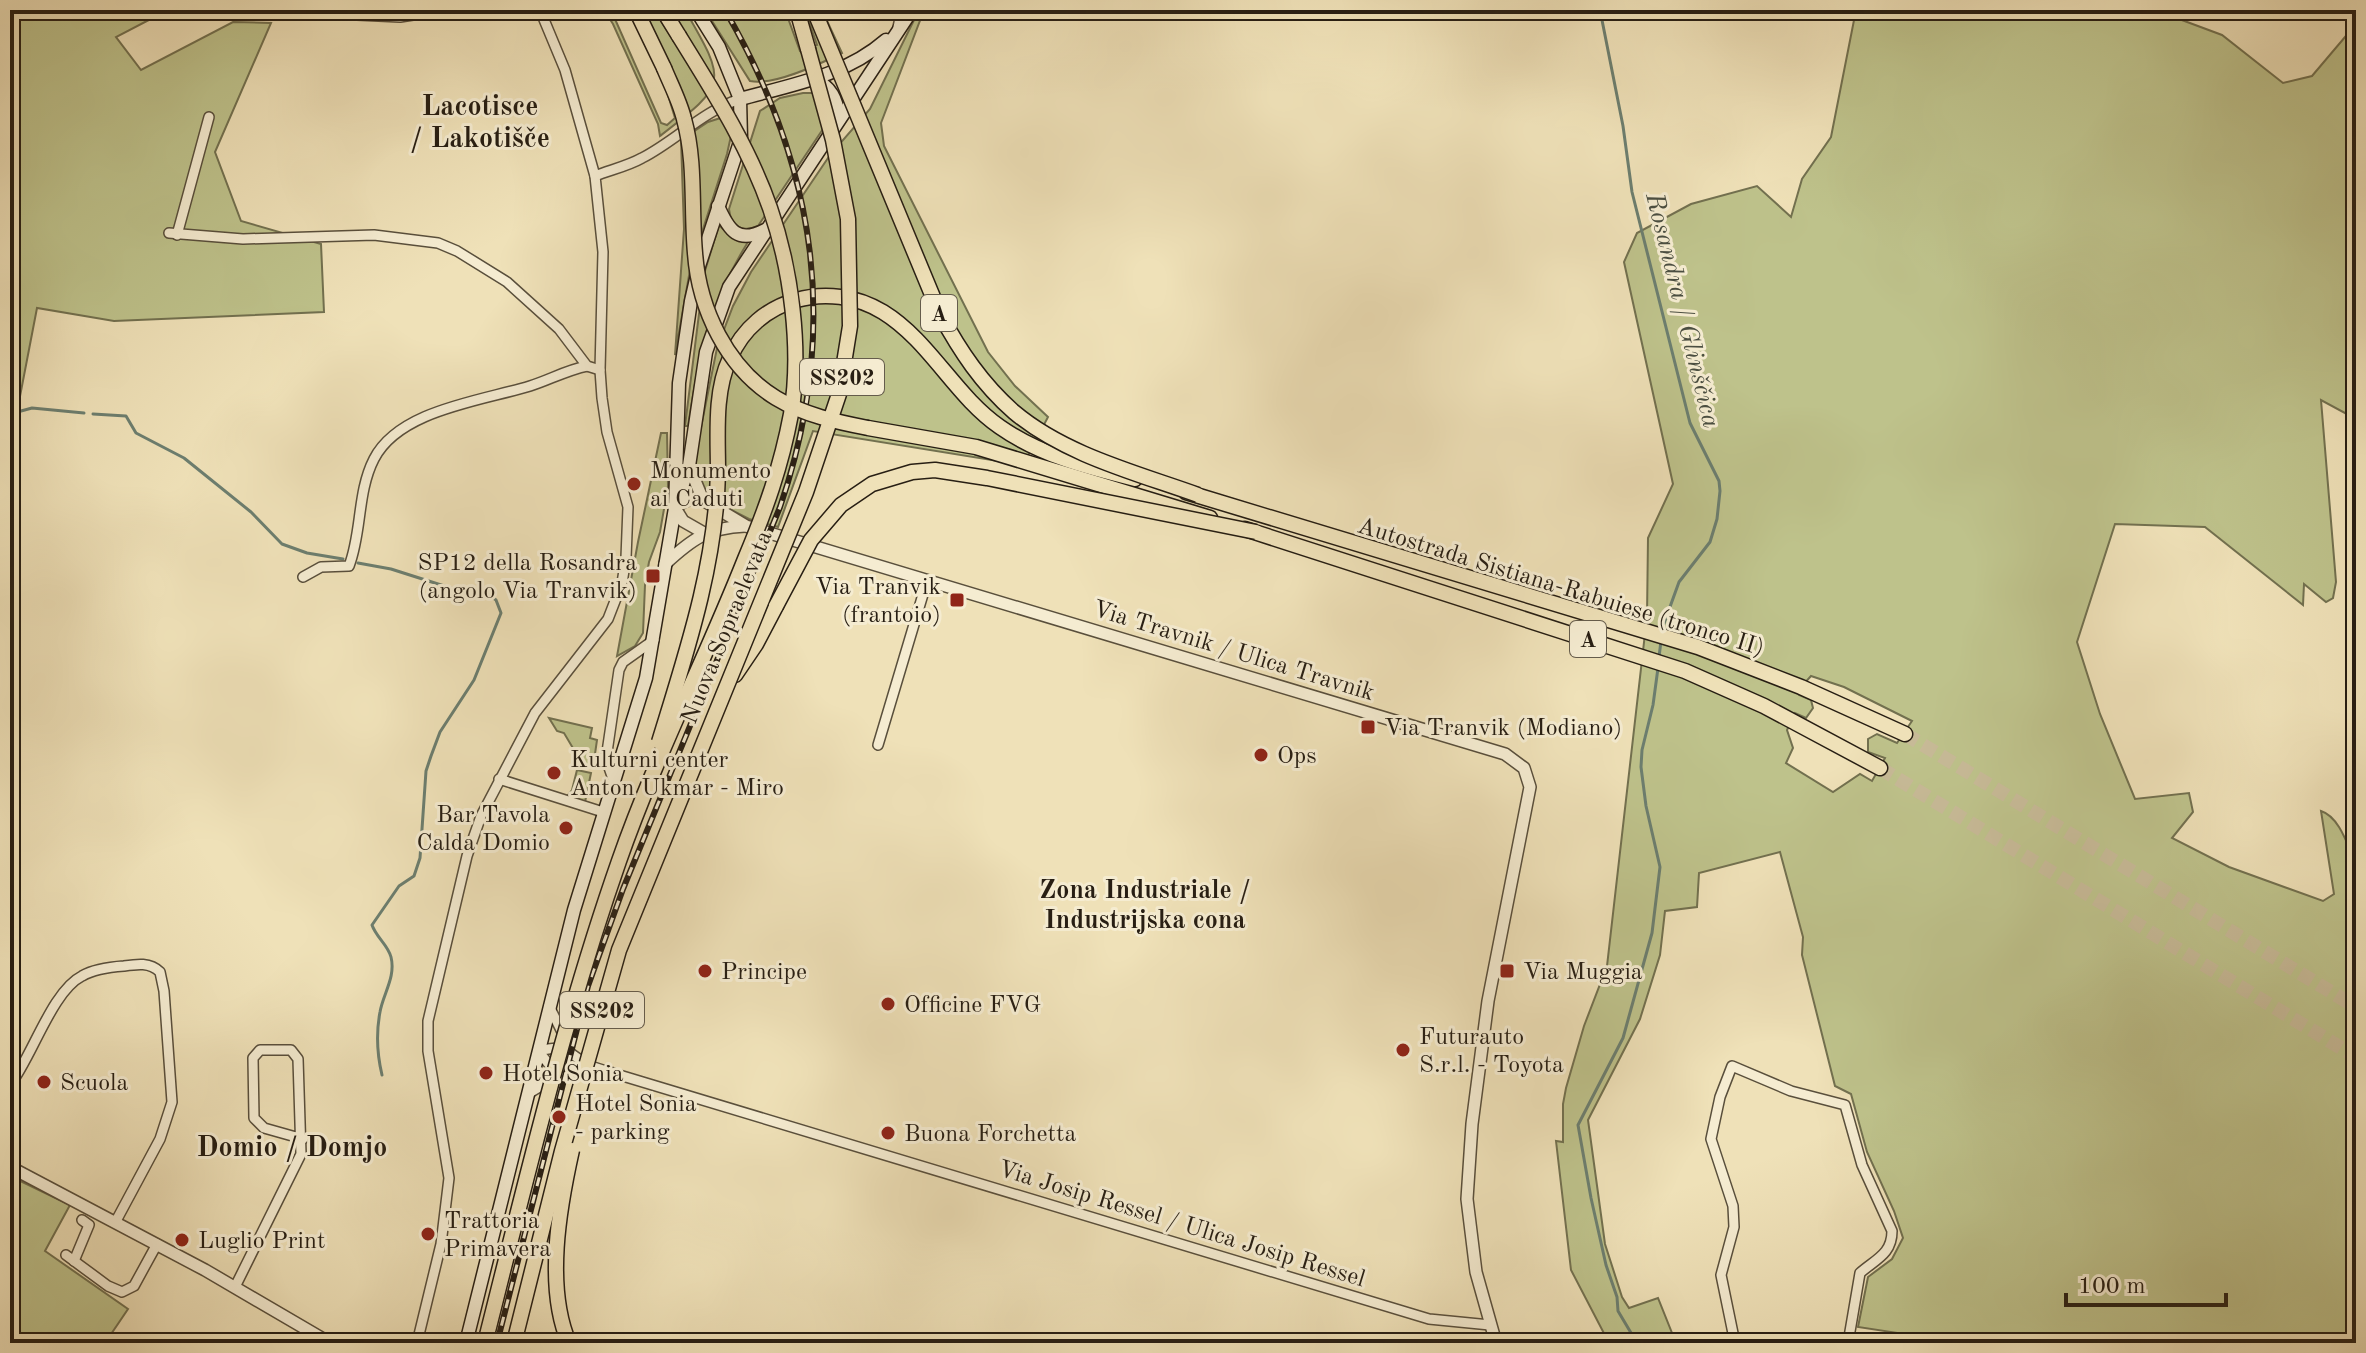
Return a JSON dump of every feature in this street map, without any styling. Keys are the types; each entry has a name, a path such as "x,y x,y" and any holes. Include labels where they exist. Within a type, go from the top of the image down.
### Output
{"highway":[{"name":"A","path":"636,10 684,119 690,155 695,257 707,310 718,335 734,359 774,397 832,421 976,447 1256,532"},
{"name":"Nuova Sopraelevata","path":"485,1343 546,1104 595,930 620,856 771,498 792,411 795,369 791,298 770,208 729,118 663,10"},
{"name":"Nuova Sopraelevata","path":"514,1343 562,1151 619,950 824,442 846,358 850,292 848,219 833,140 797,10"},
{"name":"A","path":"814,10 940,314 960,350 987,385 1016,413 1057,440 1109,464 1198,495"},
{"name":"A","path":"620,856 666,718 706,576 718,472 717,428 729,358 744,334 781,304 807,296 834,295 860,300 910,333 967,397 997,425 1036,449 1095,469 1198,495"},
{"name":"A","path":"726,688 756,644 811,540 825,522 855,493 892,476 935,470 961,473 1256,532"},
{"name":"Autostrada Sistiana-Rabuiese (tronco II)","path":"1198,495 1698,647 1801,687 1905,734"},
{"name":"Autostrada Sistiana-Rabuiese (tronco II)","path":"1256,532 1685,671 1793,720 1880,768"},
{"path":"569,1343 559,1314 556,1290 561,1221 567,1175 619,950"}],"main road":[{"path":"675,508 676,423 685,336 699,266 741,139 740,99 719,47 696,10"},
{"path":"466,1343 549,1006 603,812 646,678 675,508 689,466 706,352 719,311 729,287 912,10"},
{"path":"740,99 838,71 862,59 898,30"},
{"path":"813,79 822,82 830,91 837,102 840,118"},
{"path":"718,206 726,224 735,234 753,236 766,230"}],"street":[{"path":"250,10 354,12 400,17 413,15 417,10"},
{"path":"417,1343 441,1244 449,1178 429,1061 428,1021 467,856 481,816 535,713 608,619 622,583 629,528 628,507 607,432 600,370 603,252 595,176 578,111 558,51 540,10"},
{"path":"898,30 902,10"},
{"path":"595,176 640,160 706,114 740,99"},
{"path":"209,117 173,234 283,239 364,235 438,243 507,282 559,329 587,366 600,370"},
{"path":"303,577 321,567 349,566 373,461 386,444 412,422 587,366"},
{"path":"689,466 703,500 693,499 675,508 683,521 704,533"},
{"name":"Via Travnik / Ulica Travnik","path":"703,500 746,526 1505,754 1524,768 1530,787 1488,1001 1472,1124 1467,1199 1476,1272 1490,1325"},
{"name":"Via Travnik / Ulica Travnik","path":"665,564 704,533 725,527 746,526"},
{"path":"878,745 927,581"},
{"path":"613,779 606,759 619,670 623,662 654,640"},
{"path":"499,779 603,812"},
{"path":"10,1085 51,1012 68,987 80,976 101,969 135,965 151,966 160,972 172,1102 160,1139 116,1221"},
{"name":"Via Josip Ressel / Ulica Josip Ressel","path":"549,1006 573,1053 588,1065 1429,1319 1490,1325"},
{"path":"567,1071 553,1069 538,1051 557,1047 573,1053"},
{"path":"235,1287 299,1163 303,1139 299,1125 297,1056 289,1050 260,1050 253,1058 254,1118 264,1128 303,1139"},
{"path":"528,1094 567,1071 588,1065"},
{"path":"1735,1343 1721,1275 1734,1227 1733,1206 1711,1139 1720,1097 1732,1066 1791,1091 1845,1105 1862,1165 1892,1231 1889,1251 1860,1273 1848,1343"},
{"path":"10,1167 116,1221 330,1343"},
{"path":"82,1220 89,1225 70,1258 108,1286 122,1292 134,1286 157,1244"},
{"path":"1490,1325 1496,1343"}],"green space":[{"path":"10,10 168,10 116,37 141,70 233,22 271,23 215,152 241,221 321,244 324,312 114,321 37,308 17,412 10,411"},
{"path":"604,10 611,10 661,123 667,125 675,118 642,10 654,10 673,40 684,32 671,10 685,10 709,54 714,81 709,93 660,136 658,124"},
{"path":"705,10 785,10 800,51 817,45 805,10 822,10 842,53 783,77 750,81"},
{"path":"919,10 924,10 881,123 884,146 988,352 1015,386 1048,417 1023,465 813,431 778,527 749,519 712,500 700,482 694,462 717,348 733,306 751,272 830,155 870,109"},
{"path":"1856,10 2147,10 2222,35 2283,83 2312,76 2356,24 2356,419 2321,400 2336,582 2333,598 2326,602 2304,584 2303,605 2205,527 2115,524 2077,642 2100,714 2135,799 2189,793 2193,812 2172,838 2229,867 2323,901 2334,894 2321,811 2338,826 2356,864 2356,1343 1897,1343 1898,1333 1858,1327 1868,1277 1892,1259 1903,1238 1867,1152 1851,1094 1835,1086 1802,955 1803,937 1780,852 1699,873 1697,907 1665,911 1660,955 1640,1019 1588,1120 1605,1244 1622,1297 1629,1308 1658,1298 1676,1343 1609,1343 1571,1270 1556,1141 1563,1142 1566,1088 1584,1026 1607,966 1647,616 1648,538 1673,484 1624,262 1637,233 1691,204 1757,186 1791,217 1802,179 1831,137","holes":["1811,676 1844,687 1912,721 1897,743 1877,734 1868,739 1868,752 1885,758 1872,781 1860,774 1833,792 1786,763 1793,748 1787,730 1795,713 1806,718 1813,708 1811,700 1799,695 1801,687"]},
{"path":"813,93 827,123 758,226 742,228 732,220 729,209 760,111 780,98"},
{"path":"736,113 727,154 690,270 675,355 684,229 681,140 708,122"},
{"path":"719,225 731,237 748,242 714,309 701,352 688,426 685,426 704,274"},
{"path":"661,433 667,433 668,486 660,532 649,562 645,585 643,633 635,646 617,656 638,542"},
{"path":"549,718 592,728 590,738 597,740 593,768 583,765 564,733 557,731"},
{"path":"577,770 591,773 585,802 568,795"},
{"path":"10,1176 70,1205 45,1251 128,1309 105,1343 10,1343"}],"waterway":[{"name":"Rosandra / Glinščica","path":"1600,10 1623,126 1632,192 1690,423 1719,481 1717,519 1710,542 1679,582 1662,629"},
{"path":"10,414 32,408 84,413"},
{"path":"93,414 126,416 136,433 184,458 251,512 282,544 307,553 343,559"},
{"path":"358,563 391,569 460,591 488,594 496,600 501,613 474,680 440,732 426,771 420,858 414,876 399,886 372,925 392,964 378,1028 382,1075"},
{"name":"Rosandra / Glinščica","path":"1659,657 1661,641"},
{"name":"Rosandra / Glinščica","path":"1637,1343 1618,1311 1591,1198 1578,1125 1623,1038 1652,933 1660,867 1641,767 1658,668"}],"tunnel":[{"path":"1905,734 2356,1007"},
{"path":"1880,768 2356,1057"}],"railway":[{"path":"497,1343 588,986 623,889 780,507 799,442 810,378 813,315 810,252 799,191 781,130 757,70 725,10"}],"place":[{"name":"Monumento ai Caduti","path":"634,484"},
{"name":"SP12 della Rosandra (angolo Via Tranvik)","path":"653,576"},
{"name":"Via Tranvik (frantoio)","path":"957,600"},
{"name":"Via Tranvik (Modiano)","path":"1368,727"},
{"name":"Ops","path":"1261,755"},
{"name":"Kulturni center Anton Ukmar - Miro","path":"554,773"},
{"name":"Bar Tavola Calda Domio","path":"566,828"},
{"name":"Principe","path":"705,971"},
{"name":"Via Muggia","path":"1507,971"},
{"name":"Officine FVG","path":"888,1004"},
{"name":"Futurauto S.r.l. - Toyota","path":"1403,1050"},
{"name":"Hotel Sonia","path":"486,1073"},
{"name":"Scuola","path":"44,1082"},
{"name":"Hotel Sonia - parking","path":"559,1117"},
{"name":"Buona Forchetta","path":"888,1133"},
{"name":"Trattoria Primavera","path":"428,1234"},
{"name":"Luglio Print","path":"182,1240"}],"district":[{"name":"Lacotisce / Lakotišče","path":"480,121"},
{"name":"Zona Industriale / Industrijska cona","path":"1145,904"},
{"name":"Domio / Domjo","path":"292,1146"}]}
